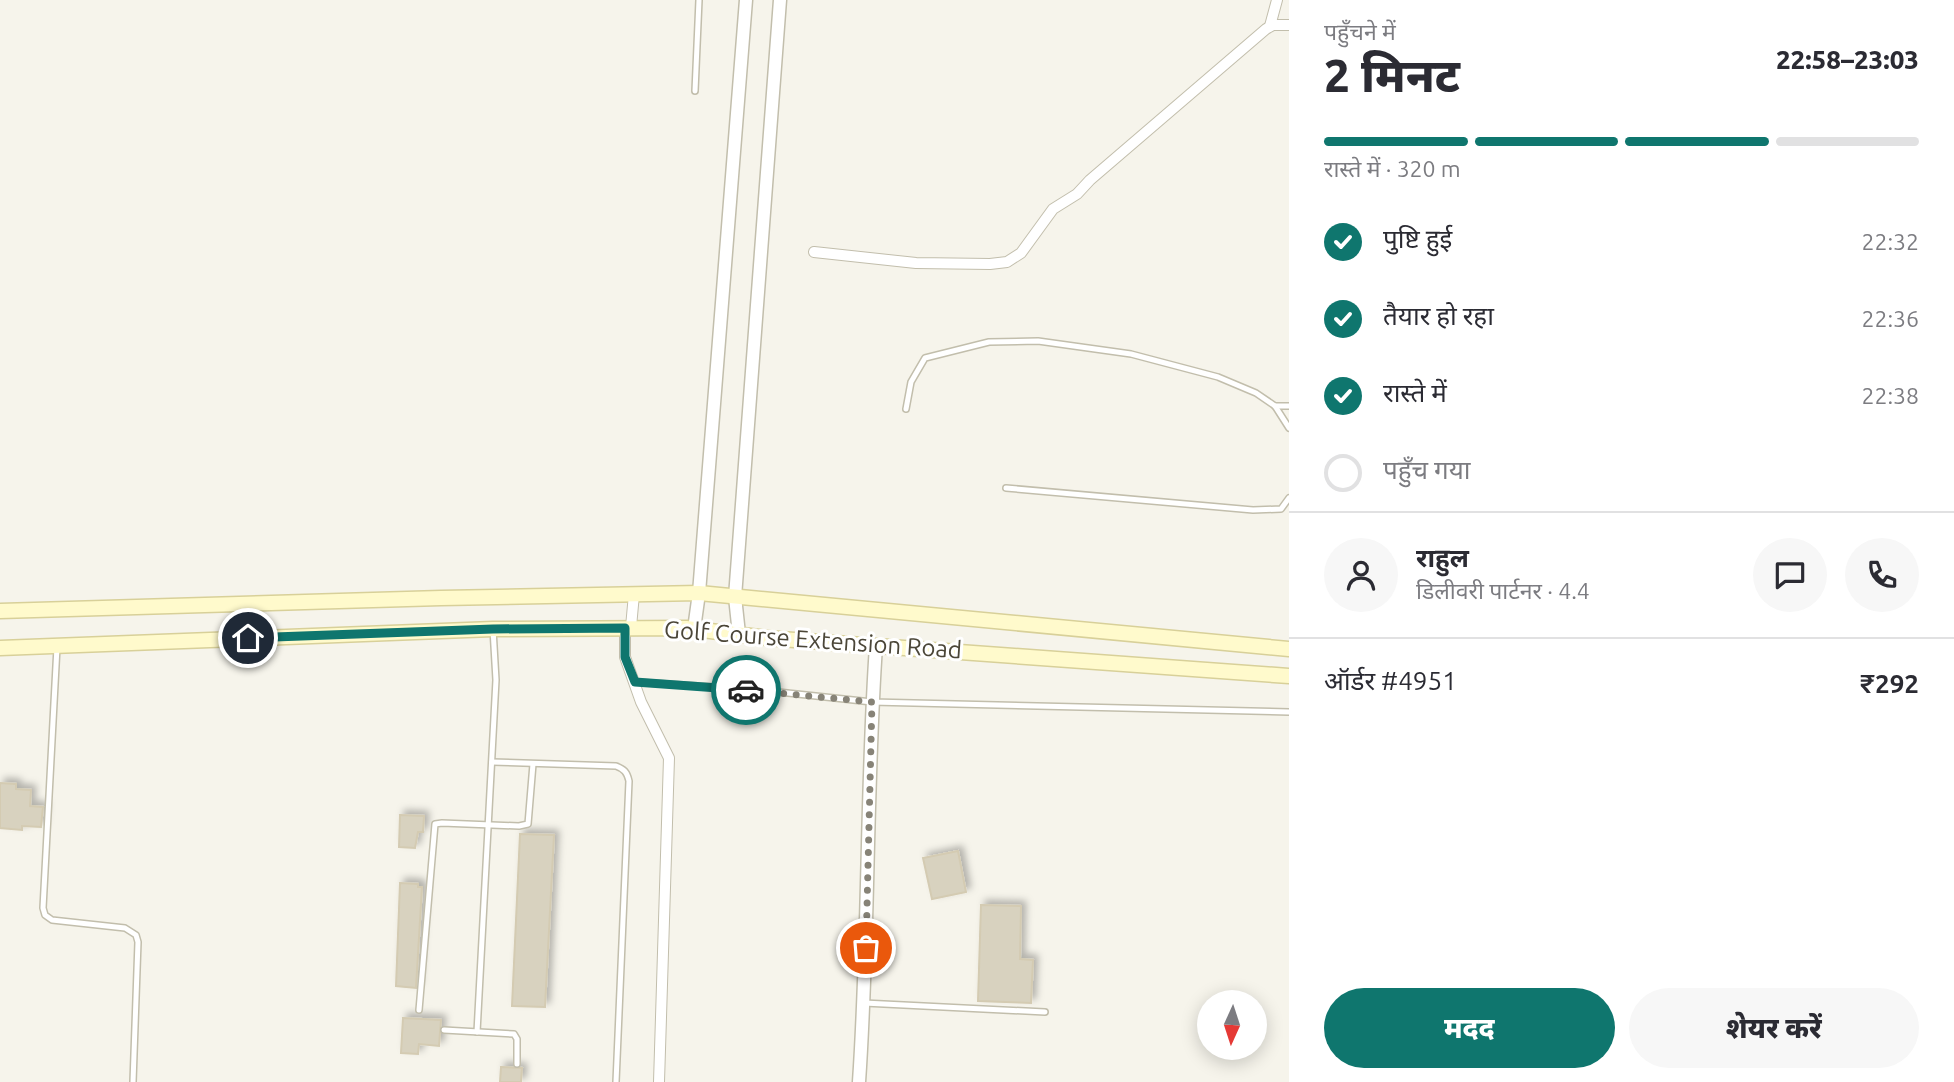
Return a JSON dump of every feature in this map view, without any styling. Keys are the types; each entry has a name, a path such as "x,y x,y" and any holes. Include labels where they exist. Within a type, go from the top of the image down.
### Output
{"main road":[{"path":"0,611 699,593 1289,649"},
{"name":"Golf Course Extension Road","path":"0,648 493,629 628,627 694,629 876,646 1289,676"}],"street":[{"path":"694,629 746,0"},
{"path":"739,634 735,597 780,0"},
{"path":"814,252 916,263 1007,262 1021,253 1053,209 1077,194 1270,26 1277,0"},
{"path":"1270,26 1289,25"},
{"path":"634,594 625,657 641,702 669,758 659,1082"},
{"path":"859,1082 876,646"}],"lane":[{"path":"695,91 699,0"},
{"path":"906,409 912,382 925,358 989,342 1038,341 1131,354 1218,377 1256,393 1275,406 1289,428"},
{"path":"1275,406 1289,406"},
{"path":"1006,488 1253,510 1280,509 1289,498"},
{"path":"477,1032 496,680 493,629"},
{"path":"57,646 43,908 48,918 125,928 138,938 133,1082"},
{"path":"635,682 760,690 872,702 1289,712"},
{"path":"492,762 616,766 623,768 627,774 629,781 616,1082"},
{"path":"419,1010 434,826 442,823 519,826 528,824 533,764"},
{"path":"864,1003 1045,1012"},
{"path":"444,1030 514,1034 517,1039 517,1063"}],"building":[{"path":"0,783 16,784 16,789 31,790 30,806 43,807 41,827 22,826 22,830 0,828"},
{"path":"400,815 424,816 423,832 418,832 415,848 399,847"},
{"path":"520,834 554,835 545,1007 512,1006"},
{"path":"958,851 966,892 932,899 923,858"},
{"path":"400,883 418,884 418,887 422,887 416,988 396,986"},
{"path":"981,905 1021,906 1020,959 1033,960 1031,1003 978,1001"},
{"path":"403,1018 441,1020 439,1046 419,1044 418,1054 401,1053"},
{"path":"501,1067 522,1068 521,1082 500,1082"}],"way so far":[{"path":"746,690 872,702 866,948"}],"route":[{"path":"248,638 493,629 625,628 625,657 635,682 746,690"}]}
